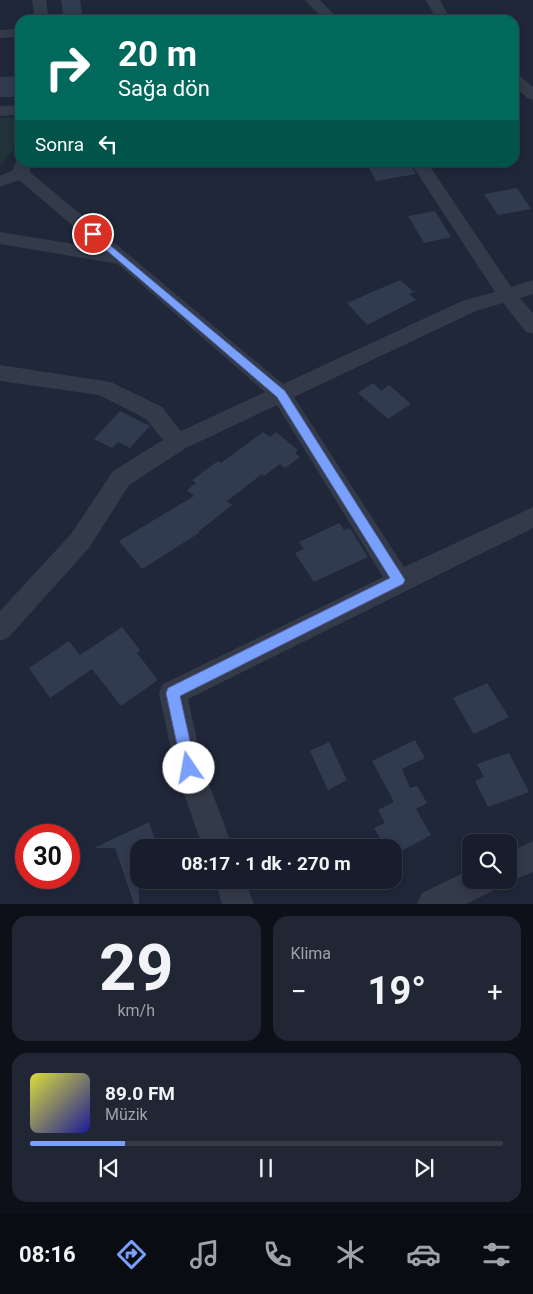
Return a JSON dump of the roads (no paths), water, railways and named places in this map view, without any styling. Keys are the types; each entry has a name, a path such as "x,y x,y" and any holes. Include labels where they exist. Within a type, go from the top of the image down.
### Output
{"street":[{"path":"39,0 41,15"},
{"path":"312,0 327,15"},
{"path":"433,0 439,15"},
{"path":"0,34 15,33"},
{"path":"519,82 533,95"},
{"path":"0,111 15,110"},
{"path":"421,167 507,295 533,327"},
{"path":"0,182 22,168 122,258 281,394 399,580"},
{"path":"0,238 122,258"},
{"path":"4,618 80,541 121,478 178,442 469,306 533,287"},
{"path":"0,373 103,388 154,413 178,442"},
{"path":"215,839 189,768 173,693 399,580 533,517"},
{"path":"517,863 533,856"},
{"path":"233,889 238,904"},
{"path":"433,904 464,889"}]}
